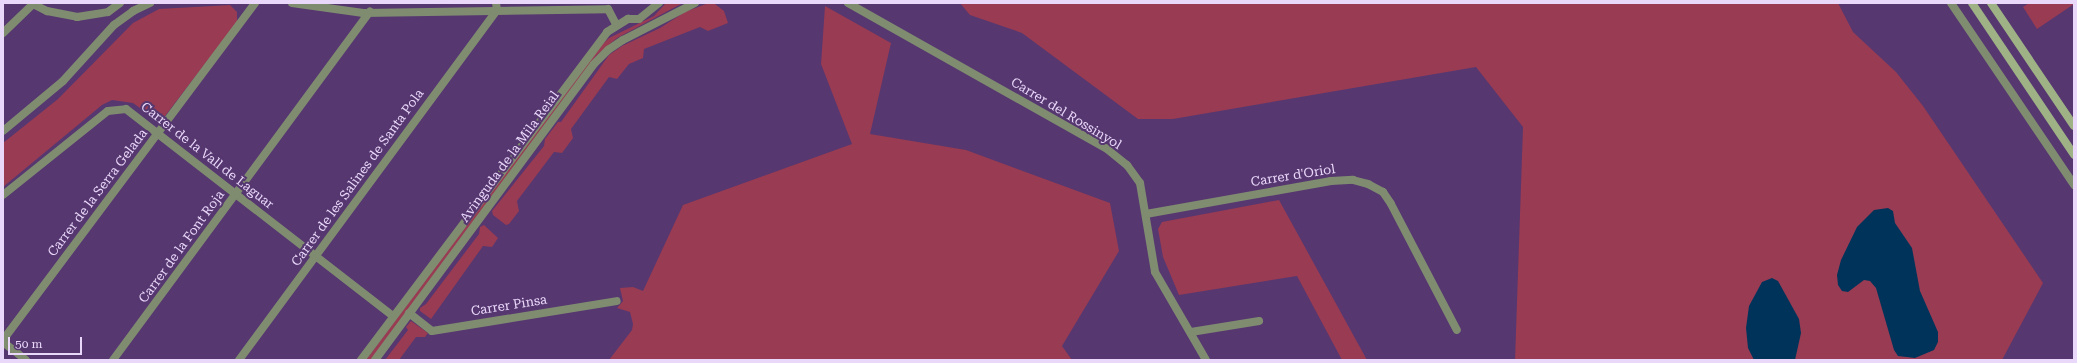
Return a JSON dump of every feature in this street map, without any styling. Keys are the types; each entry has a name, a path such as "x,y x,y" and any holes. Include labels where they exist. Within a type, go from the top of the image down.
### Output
{"main road":[{"path":"1972,3 2074,155"},
{"path":"1990,3 2074,126"}],"street":[{"path":"3,32 32,4 47,11 77,17 108,12 120,3"},
{"path":"3,130 63,81 114,25 133,11 150,3"},
{"name":"Carrer de la Serra Gelada","path":"3,341 255,3"},
{"path":"292,3 370,12 394,7 496,6 608,9 616,24"},
{"path":"361,360 598,44 616,24 628,19 638,19 659,3"},
{"name":"Avinguda de la Mila Reial","path":"375,360 594,64 608,50 623,40 695,3"},
{"name":"Carrer del Rossinyol","path":"848,3 1107,149 1127,165 1140,183 1155,272 1206,360"},
{"path":"1951,3 2074,185"},
{"name":"Carrer de les Salines de Santa Pola","path":"239,360 316,256 496,6"},
{"name":"Carrer de la Font Roja","path":"113,360 370,12"},
{"name":"Carrer de la Vall de Laguar","path":"3,195 108,110 126,109 393,316"},
{"name":"Carrer d'Oriol","path":"1146,214 1331,181 1353,180 1368,184 1383,192 1391,204 1456,330"},
{"name":"Carrer Pinsa","path":"410,313 432,330 617,301"},
{"path":"1191,332 1258,321"},
{"path":"3,341 26,360"}],"shaded area":[{"path":"666,3 681,4 617,38 596,56 372,360 366,360 594,52 609,38 654,16"},
{"path":"960,3 1838,3 1853,32 1896,72 1923,106 2043,283 2002,360 1515,360 1523,127 1476,67 1173,119 1138,119 1022,33 970,15"},
{"path":"2029,3 2074,4 2037,29 2023,7"},
{"path":"706,4 715,4 724,11 728,23 708,31 700,27 644,49 643,58 629,64 617,79 609,77 571,129 573,138 562,153 554,152 517,201 519,211 509,224 506,225 493,215 492,211 544,146 545,139 558,122 561,122 609,55 622,46 660,28 685,12"},
{"path":"230,5 237,12 237,22 165,116 155,119 133,103 112,100 102,105 3,187 3,143 58,99 133,23 159,9"},
{"path":"825,6 891,43 870,134 966,150 1110,203 1119,251 1062,346 1072,360 609,360 632,330 633,324 630,312 617,308 623,301 620,288 633,287 643,291 683,205 852,144 821,64"},
{"path":"1279,200 1367,360 1342,360 1297,276 1179,295 1163,257 1158,229 1162,222"},
{"path":"484,225 498,238 492,247 483,246 431,319 420,311 420,308 426,304 479,234 480,227"},
{"path":"411,321 428,333 425,337 416,337 399,360 385,360 408,330 406,327"}],"water":[{"path":"1888,208 1893,211 1895,223 1912,248 1920,291 1938,332 1938,342 1934,350 1915,358 1898,356 1894,350 1876,288 1870,281 1864,280 1848,292 1842,291 1838,285 1837,275 1841,260 1857,227 1874,210"},
{"path":"1772,278 1778,281 1799,319 1801,333 1795,360 1754,360 1748,348 1746,328 1749,306 1762,282"}]}
